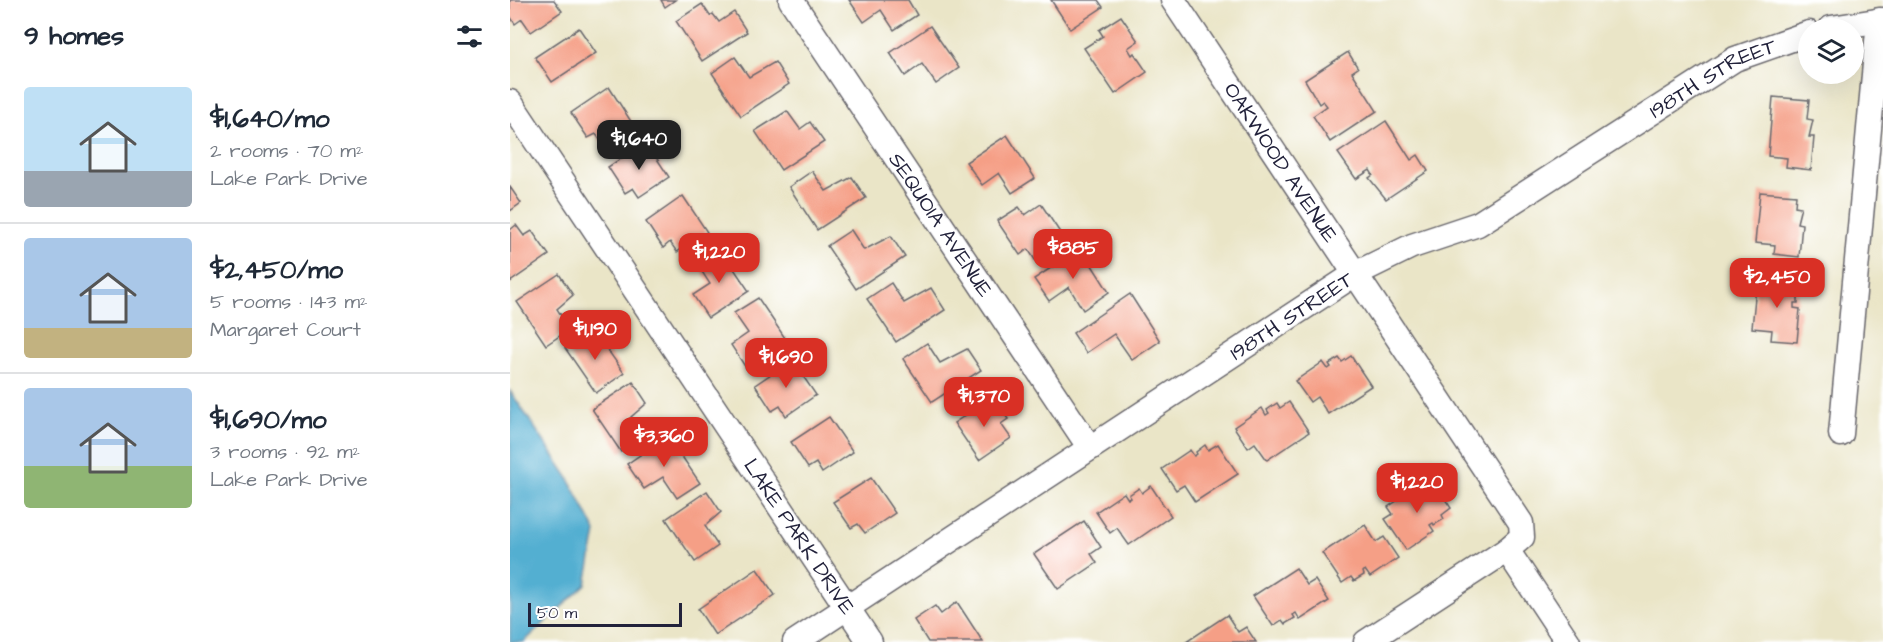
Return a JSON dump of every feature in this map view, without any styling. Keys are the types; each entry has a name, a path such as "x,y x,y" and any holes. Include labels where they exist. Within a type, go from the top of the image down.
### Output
{"street":[{"name":"SEQUOIA AVENUE","path":"791,0 1090,448"},
{"name":"OAKWOOD AVENUE","path":"1173,0 1521,523 1515,544 1568,642"},
{"path":"1841,434 1881,20 1864,23"},
{"name":"198TH STREET","path":"795,642 1355,274 1412,246 1478,224 1735,59 1798,37"},
{"name":"LAKE PARK DRIVE","path":"510,102 870,642"},
{"path":"1366,642 1515,544"}],"water":[{"path":"510,391 568,477 596,532 586,584 524,642 510,642"}],"building":[{"path":"510,0 554,0 562,11 531,32 522,19 515,24 510,16"},
{"path":"661,0 675,0 665,7"},
{"path":"849,0 908,0 917,15 894,30 881,10 864,22"},
{"path":"1051,0 1098,0 1103,7 1070,29"},
{"path":"702,4 710,16 713,14 719,22 734,12 747,32 702,61 676,21"},
{"path":"1121,16 1138,41 1128,48 1147,72 1115,94 1084,48 1103,36 1099,30"},
{"path":"930,26 959,68 936,84 922,64 905,76 890,53"},
{"path":"579,28 596,53 552,82 535,57"},
{"path":"1348,52 1358,68 1352,72 1377,111 1330,142 1313,116 1327,106 1323,101 1319,104 1305,80"},
{"path":"735,57 749,77 775,62 789,84 741,116 712,73"},
{"path":"609,87 632,123 602,143 596,134 588,138 571,113"},
{"path":"1773,97 1809,100 1807,119 1813,120 1809,137 1814,137 1811,170 1786,167 1787,158 1768,156"},
{"path":"787,111 800,129 810,122 824,142 781,170 755,131"},
{"path":"1386,121 1411,160 1418,155 1428,171 1386,199 1369,178 1373,175 1370,170 1356,179 1338,153"},
{"path":"1007,135 1035,178 1012,193 999,173 982,185 966,162"},
{"path":"646,142 669,177 639,197 633,188 625,193 608,167"},
{"path":"812,171 826,191 852,177 866,198 817,230 789,187"},
{"path":"510,187 521,203 510,211"},
{"path":"1760,192 1796,195 1795,206 1801,207 1797,223 1802,224 1799,257 1774,254 1775,245 1755,243"},
{"path":"683,196 707,232 677,252 670,242 663,248 646,222"},
{"path":"1041,204 1067,243 1037,263 1028,249 1020,255 997,221 1019,207 1025,215"},
{"path":"516,225 524,236 532,231 549,255 510,282 510,230"},
{"path":"851,230 864,250 891,236 905,257 856,289 827,246"},
{"path":"720,248 749,291 708,318 693,295 710,284 697,264"},
{"path":"1081,248 1109,292 1083,310 1069,287 1049,301 1034,279"},
{"path":"559,274 573,295 557,309 570,329 546,345 517,302"},
{"path":"1757,277 1794,280 1793,291 1798,292 1798,303 1794,303 1794,308 1800,309 1797,342 1771,340 1772,330 1752,328"},
{"path":"891,283 904,303 931,288 945,310 896,342 867,299"},
{"path":"1130,294 1160,341 1132,360 1114,334 1086,353 1073,333"},
{"path":"758,298 787,341 746,368 731,345 748,333 734,313"},
{"path":"593,329 624,373 596,393 565,348"},
{"path":"927,343 940,363 967,349 981,370 932,402 903,359"},
{"path":"1351,356 1371,386 1328,414 1317,397 1310,402 1295,381 1323,362 1328,369 1331,367 1329,364 1339,358 1342,362"},
{"path":"792,360 816,395 786,416 780,406 772,411 755,385"},
{"path":"633,382 647,403 631,417 644,437 621,452 592,409"},
{"path":"993,397 1008,419 1001,424 1011,438 979,460 954,423"},
{"path":"1289,402 1309,432 1267,460 1255,443 1248,448 1234,427 1262,408 1266,415 1269,413 1267,410 1277,403 1280,408"},
{"path":"829,417 853,452 822,473 816,463 808,468 791,442"},
{"path":"668,436 700,483 677,498 663,477 644,489 627,464"},
{"path":"1218,444 1238,474 1195,502 1184,485 1176,490 1162,469 1190,450 1194,456 1205,445 1208,450"},
{"path":"871,478 895,513 865,533 858,524 851,528 833,502"},
{"path":"1431,478 1451,508 1442,515 1444,519 1430,525 1434,531 1406,550 1385,519 1393,514 1388,507"},
{"path":"1151,486 1171,516 1129,545 1117,528 1110,533 1096,512 1124,493 1128,499 1131,498 1129,495 1139,488 1142,493"},
{"path":"707,491 721,512 705,526 718,546 695,562 666,519"},
{"path":"1084,521 1101,547 1091,554 1097,563 1058,589 1034,554"},
{"path":"1365,525 1376,542 1384,537 1398,558 1370,577 1365,570 1364,575 1354,581 1351,577 1342,583 1322,553"},
{"path":"1296,568 1307,585 1315,580 1329,601 1300,620 1296,613 1293,615 1295,618 1285,624 1282,620 1273,626 1253,596"},
{"path":"757,569 775,595 715,635 698,609"},
{"path":"957,602 983,642 928,642 914,620 935,606 941,614"},
{"path":"1227,615 1238,632 1246,627 1256,642 1186,642"}]}
